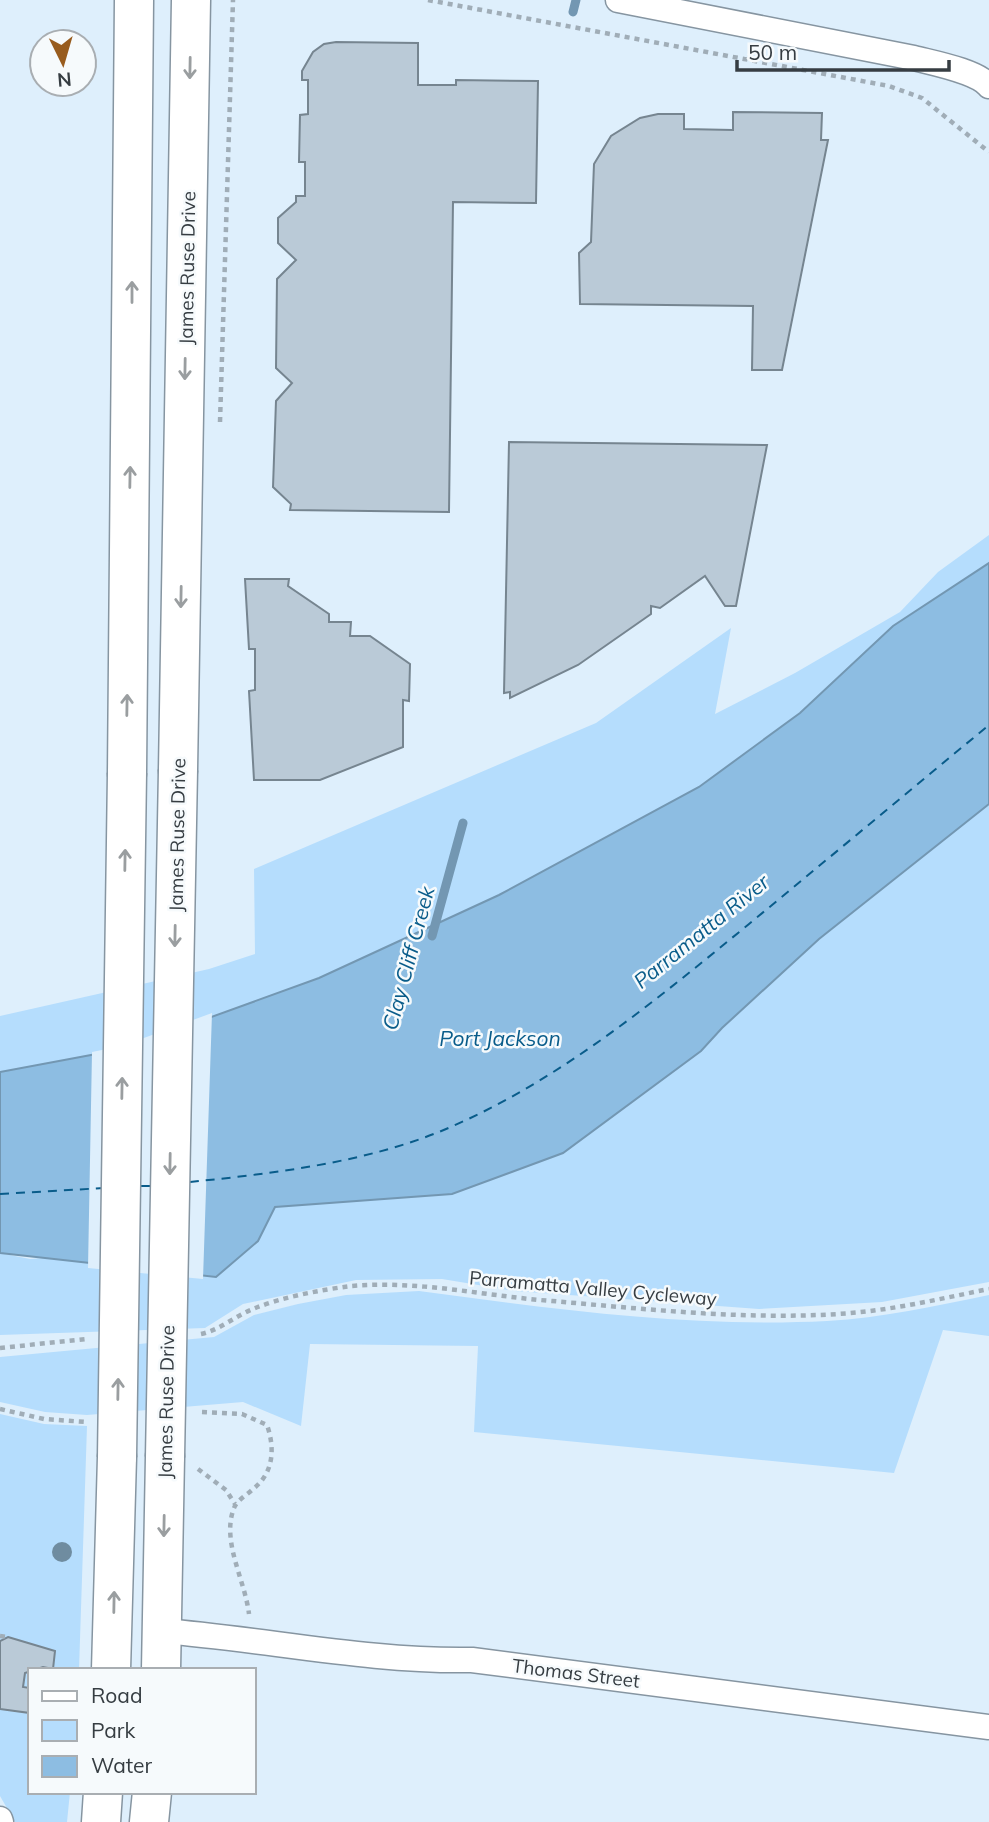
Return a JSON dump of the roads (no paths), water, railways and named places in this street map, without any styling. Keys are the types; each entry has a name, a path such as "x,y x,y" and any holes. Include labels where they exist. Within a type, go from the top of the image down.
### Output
{"main road":[{"path":"111,1668 117,1457 127,773 134,0"},
{"name":"James Ruse Drive","path":"161,1668 162,1631 181,1461 178,770 191,0"},
{"path":"101,1822 103,1794"},
{"path":"149,1822 152,1794"}],"street":[{"path":"618,0 914,58 988,78"},
{"name":"Thomas Street","path":"162,1631 250,1638 427,1661 472,1660 989,1727"}],"water":[{"name":"Port Jackson","path":"989,563 989,804 819,939 722,1028 701,1051 563,1153 452,1194 275,1207 258,1241 216,1277 0,1253 0,1072 123,1049 319,978 499,895 699,787 800,713 893,626"}],"waterway":[{"name":"Clay Cliff Creek","path":"573,12 576,0"},
{"name":"Clay Cliff Creek","path":"432,936 463,823"}],"water label":[{"name":"Parramatta River","path":"701,931"}]}
